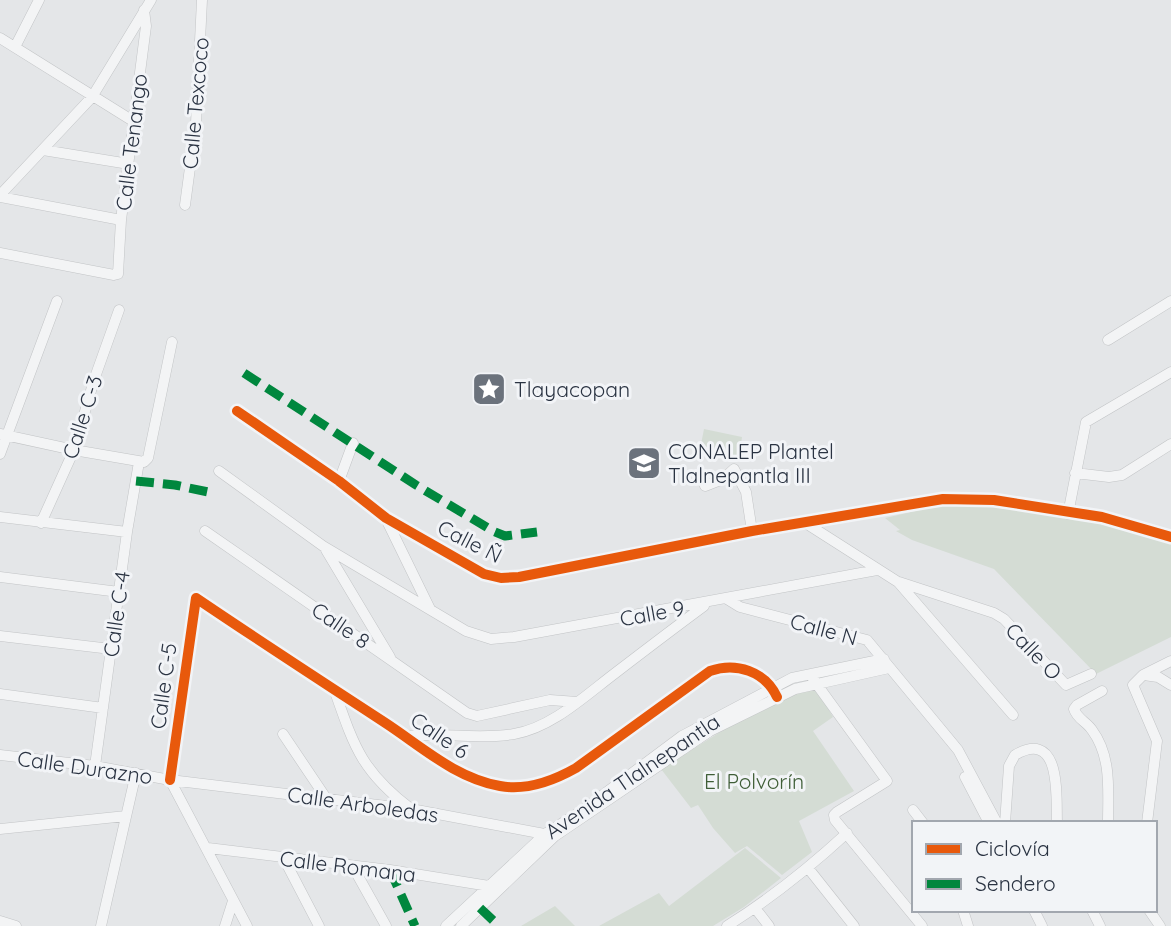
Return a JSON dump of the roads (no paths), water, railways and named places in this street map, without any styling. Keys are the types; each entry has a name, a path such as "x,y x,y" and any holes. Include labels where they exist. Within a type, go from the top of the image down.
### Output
{"street":[{"path":"15,47 39,0"},
{"path":"0,196 92,97 151,0"},
{"name":"Calle Texcoco","path":"185,205 196,123 202,0"},
{"name":"Calle Tenango","path":"0,253 118,274 121,220 146,26 144,10"},
{"path":"0,38 133,121"},
{"path":"43,150 129,164"},
{"path":"0,196 121,220"},
{"path":"0,454 3,435 57,301"},
{"path":"1108,340 1171,301"},
{"name":"Calle C-3","path":"41,523 74,450 94,380 119,310"},
{"name":"Calle C-4","path":"95,766 127,532 142,461 148,458 172,342"},
{"path":"1068,514 1086,422 1171,372"},
{"name":"Calle Ñ","path":"237,411 340,481 386,518 484,573 502,578 519,577 752,531 943,499 994,500 1068,514 1102,517 1171,537"},
{"path":"3,435 142,461"},
{"path":"340,481 353,443"},
{"path":"1074,473 1109,477 1122,475 1171,444"},
{"path":"705,486 723,479 734,469 746,492 752,531"},
{"name":"Calle 9","path":"219,471 323,546 430,611 478,636 503,639 877,570"},
{"path":"0,517 127,532"},
{"path":"386,518 430,611"},
{"path":"804,522 898,582 1013,715"},
{"name":"Calle 8","path":"205,531 467,713 477,716 550,700 577,702"},
{"path":"323,546 392,660"},
{"path":"0,578 119,592"},
{"name":"Calle O","path":"898,582 994,613 1004,619 1066,685 1091,674"},
{"name":"Calle 6","path":"196,598 274,652 407,736 452,769 475,780 503,787 533,786 555,780 576,768 710,671 736,667 759,674 775,692"},
{"name":"Calle C-5","path":"170,780 196,598"},
{"name":"Calle N","path":"727,599 740,607 867,640 958,750"},
{"path":"407,736 496,736 516,734 543,724 577,702 707,603"},
{"path":"0,636 111,649"},
{"path":"1147,821 1157,741 1133,688 1135,681 1143,675 1171,661"},
{"name":"Avenida Tlalnepantla","path":"446,926 550,835 686,746 775,692 813,679 886,663"},
{"path":"1143,675 1158,677 1171,685"},
{"path":"813,679 887,781 834,815 835,820 922,926"},
{"path":"333,689 362,760 379,782 411,809"},
{"path":"1102,691 1074,709 1075,715 1092,729 1105,759 1108,821"},
{"path":"0,694 103,708"},
{"path":"283,734 326,798"},
{"path":"958,750 960,766 988,821"},
{"path":"958,750 996,821"},
{"path":"1005,821 1009,766 1015,755 1030,750 1045,754 1051,758 1054,765 1057,821"},
{"name":"Calle Durazno","path":"0,755 95,766 170,780"},
{"path":"101,926 136,773"},
{"path":"170,780 247,926"},
{"name":"Calle Arboledas","path":"170,780 411,809 550,835"},
{"path":"913,810 921,821"},
{"path":"0,829 126,816"},
{"path":"727,926 808,868 847,833"},
{"name":"Avenida Tlalnepantla","path":"461,926 550,835"},
{"name":"Calle Romana","path":"208,848 390,870 489,886"},
{"path":"283,857 319,926"},
{"path":"353,866 386,926"},
{"path":"808,868 854,926"},
{"path":"225,926 233,901"},
{"path":"755,908 769,926"},
{"path":"0,921 16,926"}],"place":[{"name":"Tlayacopan","path":"489,389"},
{"name":"CONALEP Plantel Tlalnepantla III","path":"644,463"}],"park label":[{"name":"El Polvorín","path":"754,781"}]}
